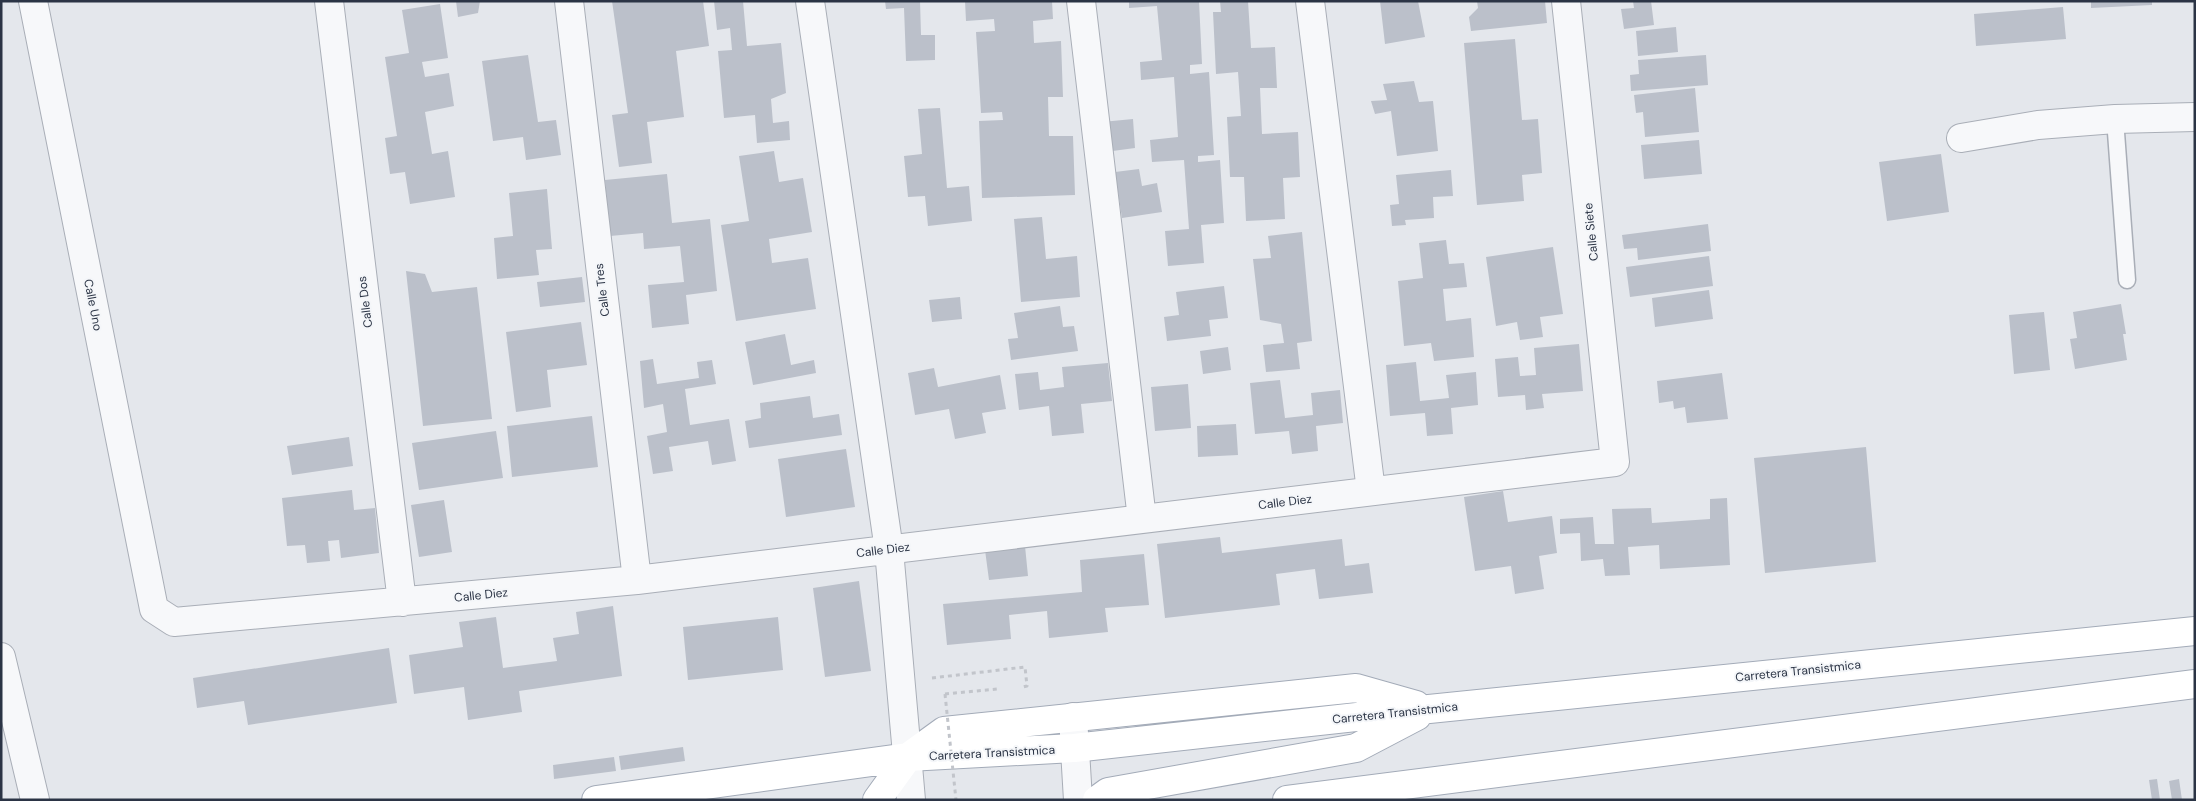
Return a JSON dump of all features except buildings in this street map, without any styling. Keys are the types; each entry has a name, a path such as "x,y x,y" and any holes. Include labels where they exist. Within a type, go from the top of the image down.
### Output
{"main road":[{"name":"Carretera Transistmica","path":"596,800 908,757 1074,748 2190,628"},
{"path":"1287,800 2195,684"},
{"path":"877,800 908,757 944,731 1356,688 1429,709"},
{"path":"1097,800 1108,792 1356,748 1429,709"}],"street":[{"name":"Calle Uno","path":"33,1 154,608"},
{"name":"Calle Dos","path":"329,1 402,602"},
{"name":"Calle Tres","path":"569,1 637,580"},
{"path":"810,1 889,550 911,800"},
{"path":"1081,1 1142,519"},
{"path":"1310,1 1371,491"},
{"name":"Calle Siete","path":"1566,1 1615,462"},
{"path":"1962,138 2038,125 2115,119 2195,118"},
{"name":"Calle Diez","path":"154,608 174,622 637,580 1615,462"},
{"path":"1,658 35,800"},
{"path":"1073,717 1078,800"}],"lane":[{"path":"2115,119 2127,280"}],"path":[{"path":"901,681 1025,667 1027,686 1018,687"},
{"path":"956,800 945,694 1000,689"}]}
